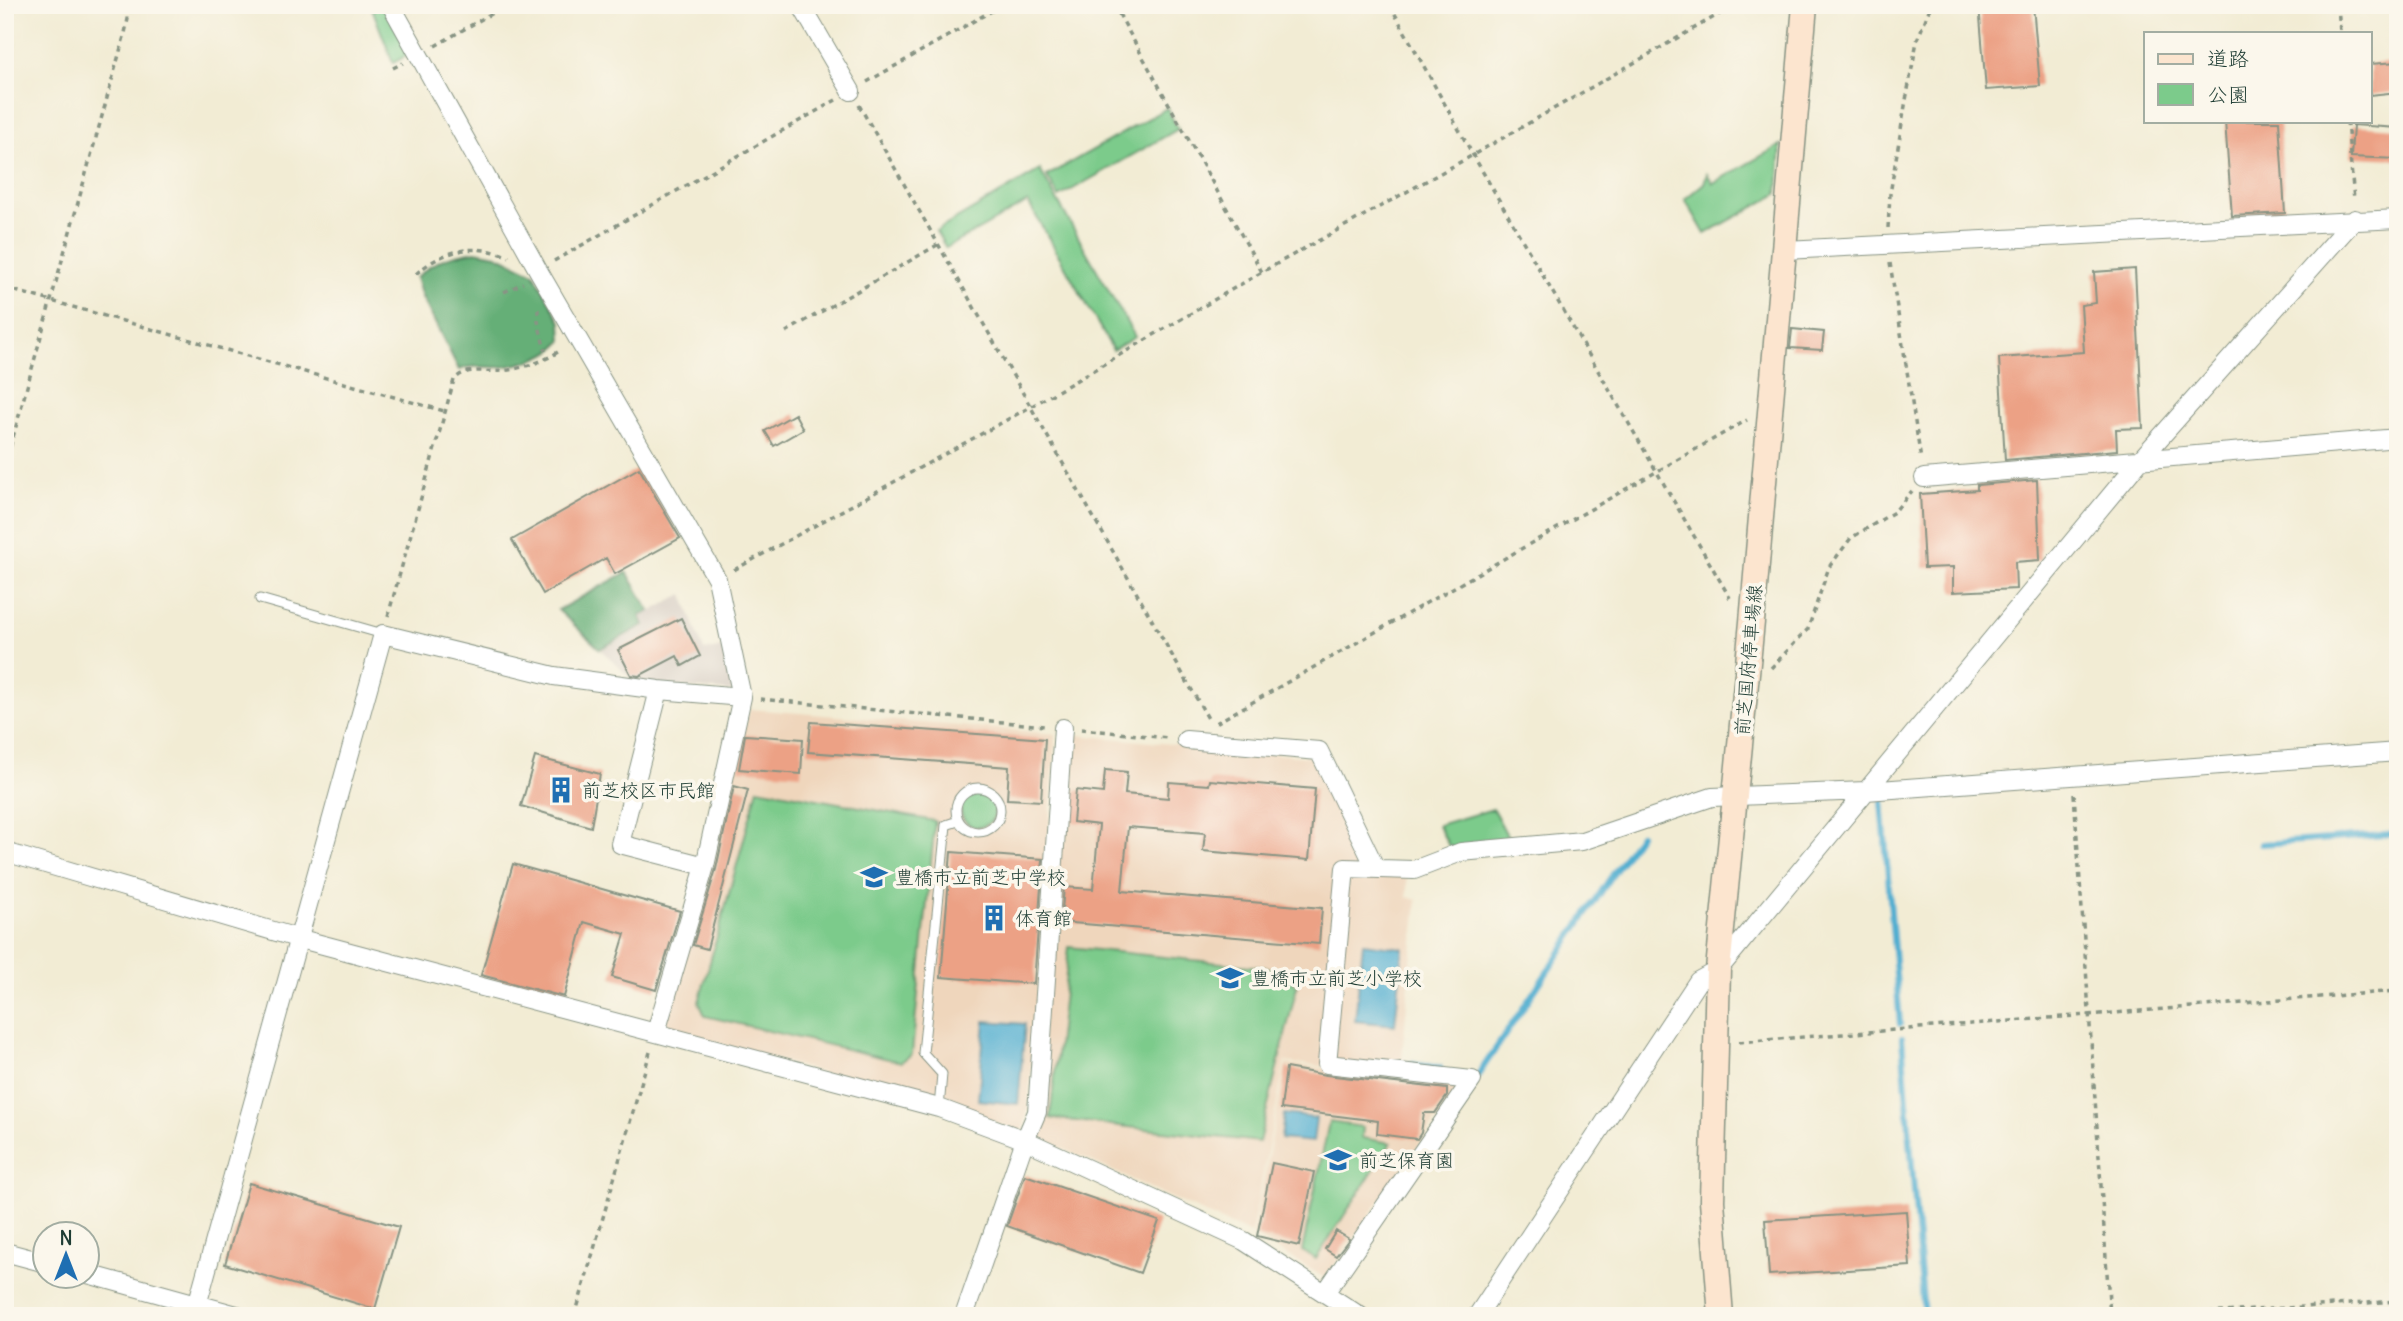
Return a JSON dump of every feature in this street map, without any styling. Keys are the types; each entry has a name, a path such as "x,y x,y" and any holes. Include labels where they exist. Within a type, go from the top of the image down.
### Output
{"main road":[{"name":"前芝国府停車場線","path":"1721,1316 1712,1201 1718,970 1752,622 1805,5"}],"street":[{"path":"391,5 538,270 717,579 742,697 705,866 656,1032"},
{"path":"801,5 851,91"},
{"path":"1785,250 2355,219 2398,219"},
{"path":"1477,1316 1698,981 1718,970 2141,459 2355,219"},
{"path":"1924,478 2398,438"},
{"path":"195,1310 383,634 554,676 659,690 742,697"},
{"path":"659,690 620,844 705,866"},
{"path":"964,1316 1025,1140 1038,1112 1063,728"},
{"path":"1186,740 1319,751 1376,869"},
{"path":"1325,1293 1472,1080 1327,1064 1345,868 1414,870 1461,852 1583,841 1712,797 1866,791 2398,752"},
{"path":"5,852 297,938 939,1108 1025,1140 1244,1241 1360,1316"},
{"path":"5,1252 32,1259"},
{"path":"102,1279 195,1310 240,1316"}],"lane":[{"path":"260,599 383,634"},
{"path":"983,788 998,800 998,819 990,828 972,831 958,821 955,810 965,791 983,788"},
{"path":"939,1108 942,1074 923,1053 946,825 958,821"}],"path":[{"path":"5,466 131,5"},
{"path":"393,68 506,5"},
{"path":"416,274 429,261 451,252 477,248 499,252 538,270 1002,5"},
{"path":"1114,5 1262,272"},
{"path":"1390,5 1473,155 1741,616 1752,622"},
{"path":"717,579 1032,406 1262,272 1735,5"},
{"path":"1745,690 1786,654 1808,629 1829,566 1851,538 1894,512 1924,478 1888,246 1889,194 1917,41 1931,5"},
{"path":"2338,5 2340,32"},
{"path":"851,91 1212,725"},
{"path":"2347,122 2355,219"},
{"path":"786,332 939,244"},
{"path":"5,288 444,411"},
{"path":"383,634 450,386 461,373 501,371 545,360 563,349 568,341 566,318"},
{"path":"742,697 1186,740 1770,407"},
{"path":"2072,775 2110,1316"},
{"path":"1716,1044 2398,990"},
{"path":"575,1316 656,1032"},
{"path":"2158,1316 2398,1301"}],"shaded area":[{"path":"683,594 704,651 727,647 737,692 636,683 601,650 645,626 641,617"},
{"name":"豊橋市立前芝中学校","path":"750,709 1056,734 1028,1107 1023,1131 671,1029 663,1019"},
{"name":"豊橋市立前芝小学校","path":"1067,734 1318,758 1372,873 1407,876 1407,897 1417,900 1401,1066 1320,1066 1285,1062 1251,1234 1034,1135"},
{"name":"前芝保育園","path":"1286,1064 1461,1085 1325,1278 1253,1235"}],"green space":[{"path":"383,5 411,53 393,63 372,8"},
{"path":"1167,108 1178,129 1059,197 1047,176"},
{"path":"1781,145 1778,194 1705,234 1685,199 1704,183 1707,174 1713,183"},
{"path":"1040,170 1135,337 1113,350 1028,202 946,248 936,231"},
{"path":"475,251 497,255 534,273 561,322 562,341 557,347 535,359 518,364 459,370 422,297 416,278 443,259"},
{"path":"627,572 650,611 640,616 644,625 600,649 558,610"},
{"path":"758,788 935,821 912,1054 901,1062 705,1016 699,1002"},
{"path":"978,793 990,798 995,810 990,822 978,827 966,822 961,810 966,798"},
{"path":"1493,809 1509,839 1450,848 1438,825"},
{"path":"1069,947 1278,969 1297,986 1259,1142 1050,1118"},
{"path":"1329,1122 1363,1127 1362,1138 1391,1143 1316,1259 1302,1251"}],"water":[{"path":"1363,943 1403,948 1395,1025 1355,1021"},
{"path":"985,1021 1025,1024 1018,1104 978,1100"},
{"path":"1284,1114 1316,1118 1313,1142 1281,1139"}],"building":[{"path":"1979,5 2033,5 2040,86 1986,90"},
{"path":"2398,62 2398,92 2372,95 2372,64"},
{"path":"2225,122 2279,122 2285,213 2232,216"},
{"path":"2353,125 2398,128 2398,159 2351,157"},
{"path":"2135,269 2143,428 2116,429 2117,450 2005,460 1999,358 2084,352 2081,305 2096,303 2094,272"},
{"path":"1792,329 1824,332 1822,350 1790,348"},
{"path":"795,414 803,429 774,446 765,431"},
{"path":"639,468 680,538 615,574 606,558 543,594 512,540"},
{"path":"2037,480 2040,560 2015,562 2016,589 1953,592 1953,567 1924,568 1920,494 1977,490 1977,485"},
{"path":"681,618 700,656 682,666 677,656 639,676 631,675 618,650"},
{"path":"811,722 1045,739 1041,801 1007,799 1009,767 808,752"},
{"path":"745,735 803,739 801,774 739,769"},
{"name":"前芝校区市民館","path":"535,757 600,774 591,827 521,806"},
{"path":"1105,770 1127,772 1125,794 1168,798 1169,782 1209,785 1210,780 1315,789 1309,860 1203,851 1205,833 1128,827 1122,891 1322,908 1319,944 1061,922 1064,887 1093,889 1099,825 1073,822 1076,790 1103,793"},
{"path":"734,786 748,790 707,949 693,945 716,869"},
{"name":"体育館","path":"951,852 1043,859 1034,984 941,977"},
{"path":"513,864 680,911 656,990 612,977 625,934 584,922 564,997 481,975"},
{"path":"1286,1068 1447,1089 1447,1096 1435,1113 1424,1113 1421,1133 1417,1139 1377,1134 1378,1121 1281,1109"},
{"path":"1272,1163 1314,1172 1299,1246 1257,1236"},
{"path":"1025,1175 1159,1221 1140,1273 1007,1226"},
{"path":"249,1183 399,1227 375,1309 225,1264"},
{"path":"1906,1211 1910,1266 1769,1275 1765,1220"},
{"path":"1336,1231 1349,1239 1336,1256 1325,1249"}],"waterway":[{"path":"1882,801 1900,1024"},
{"path":"1476,1078 1640,834"},
{"path":"2261,844 2398,834"},
{"path":"1902,1038 1924,1316"},
{"path":"1411,1064 1440,1068"}],"place":[{"name":"前芝校区市民館","path":"561,790"},
{"name":"豊橋市立前芝中学校","path":"874,877"},
{"name":"体育館","path":"994,918"},
{"name":"豊橋市立前芝小学校","path":"1230,978"},
{"name":"前芝保育園","path":"1338,1160"}]}
